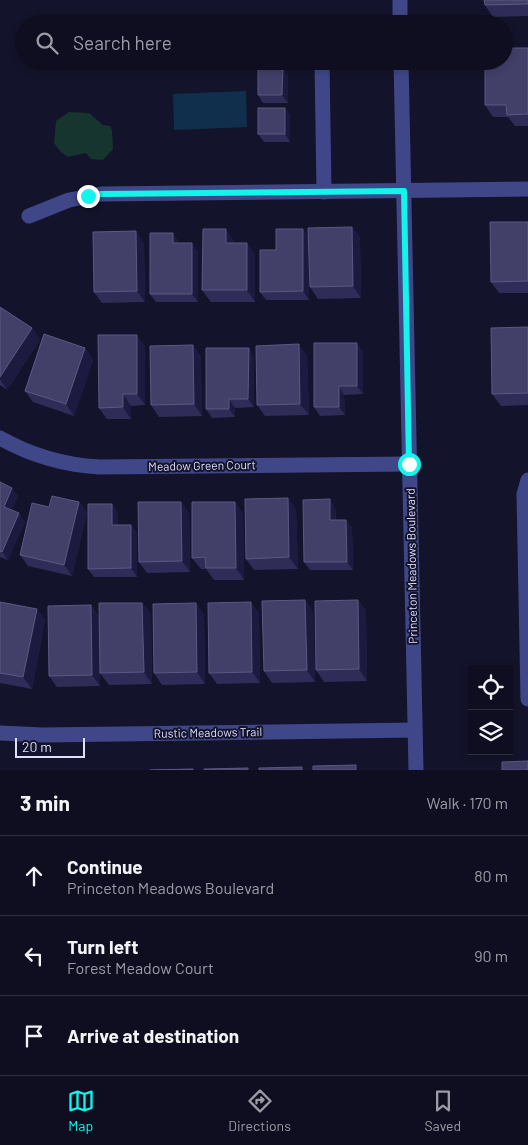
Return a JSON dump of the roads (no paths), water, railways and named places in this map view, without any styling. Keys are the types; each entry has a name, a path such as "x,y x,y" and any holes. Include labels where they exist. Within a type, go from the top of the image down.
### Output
{"street":[{"path":"400,0 400,15"},
{"path":"322,70 324,192"},
{"name":"Princeton Meadows Boulevard","path":"401,70 416,770"},
{"path":"29,216 69,200 101,194 528,189"},
{"name":"Meadow Green Court","path":"0,438 23,451 42,458 78,466 99,468 409,464"},
{"path":"528,480 524,494 528,699"},
{"name":"Rustic Meadows Trail","path":"0,733 43,735 415,730"}],"water":[{"path":"246,91 247,127 174,130 173,94"}]}
